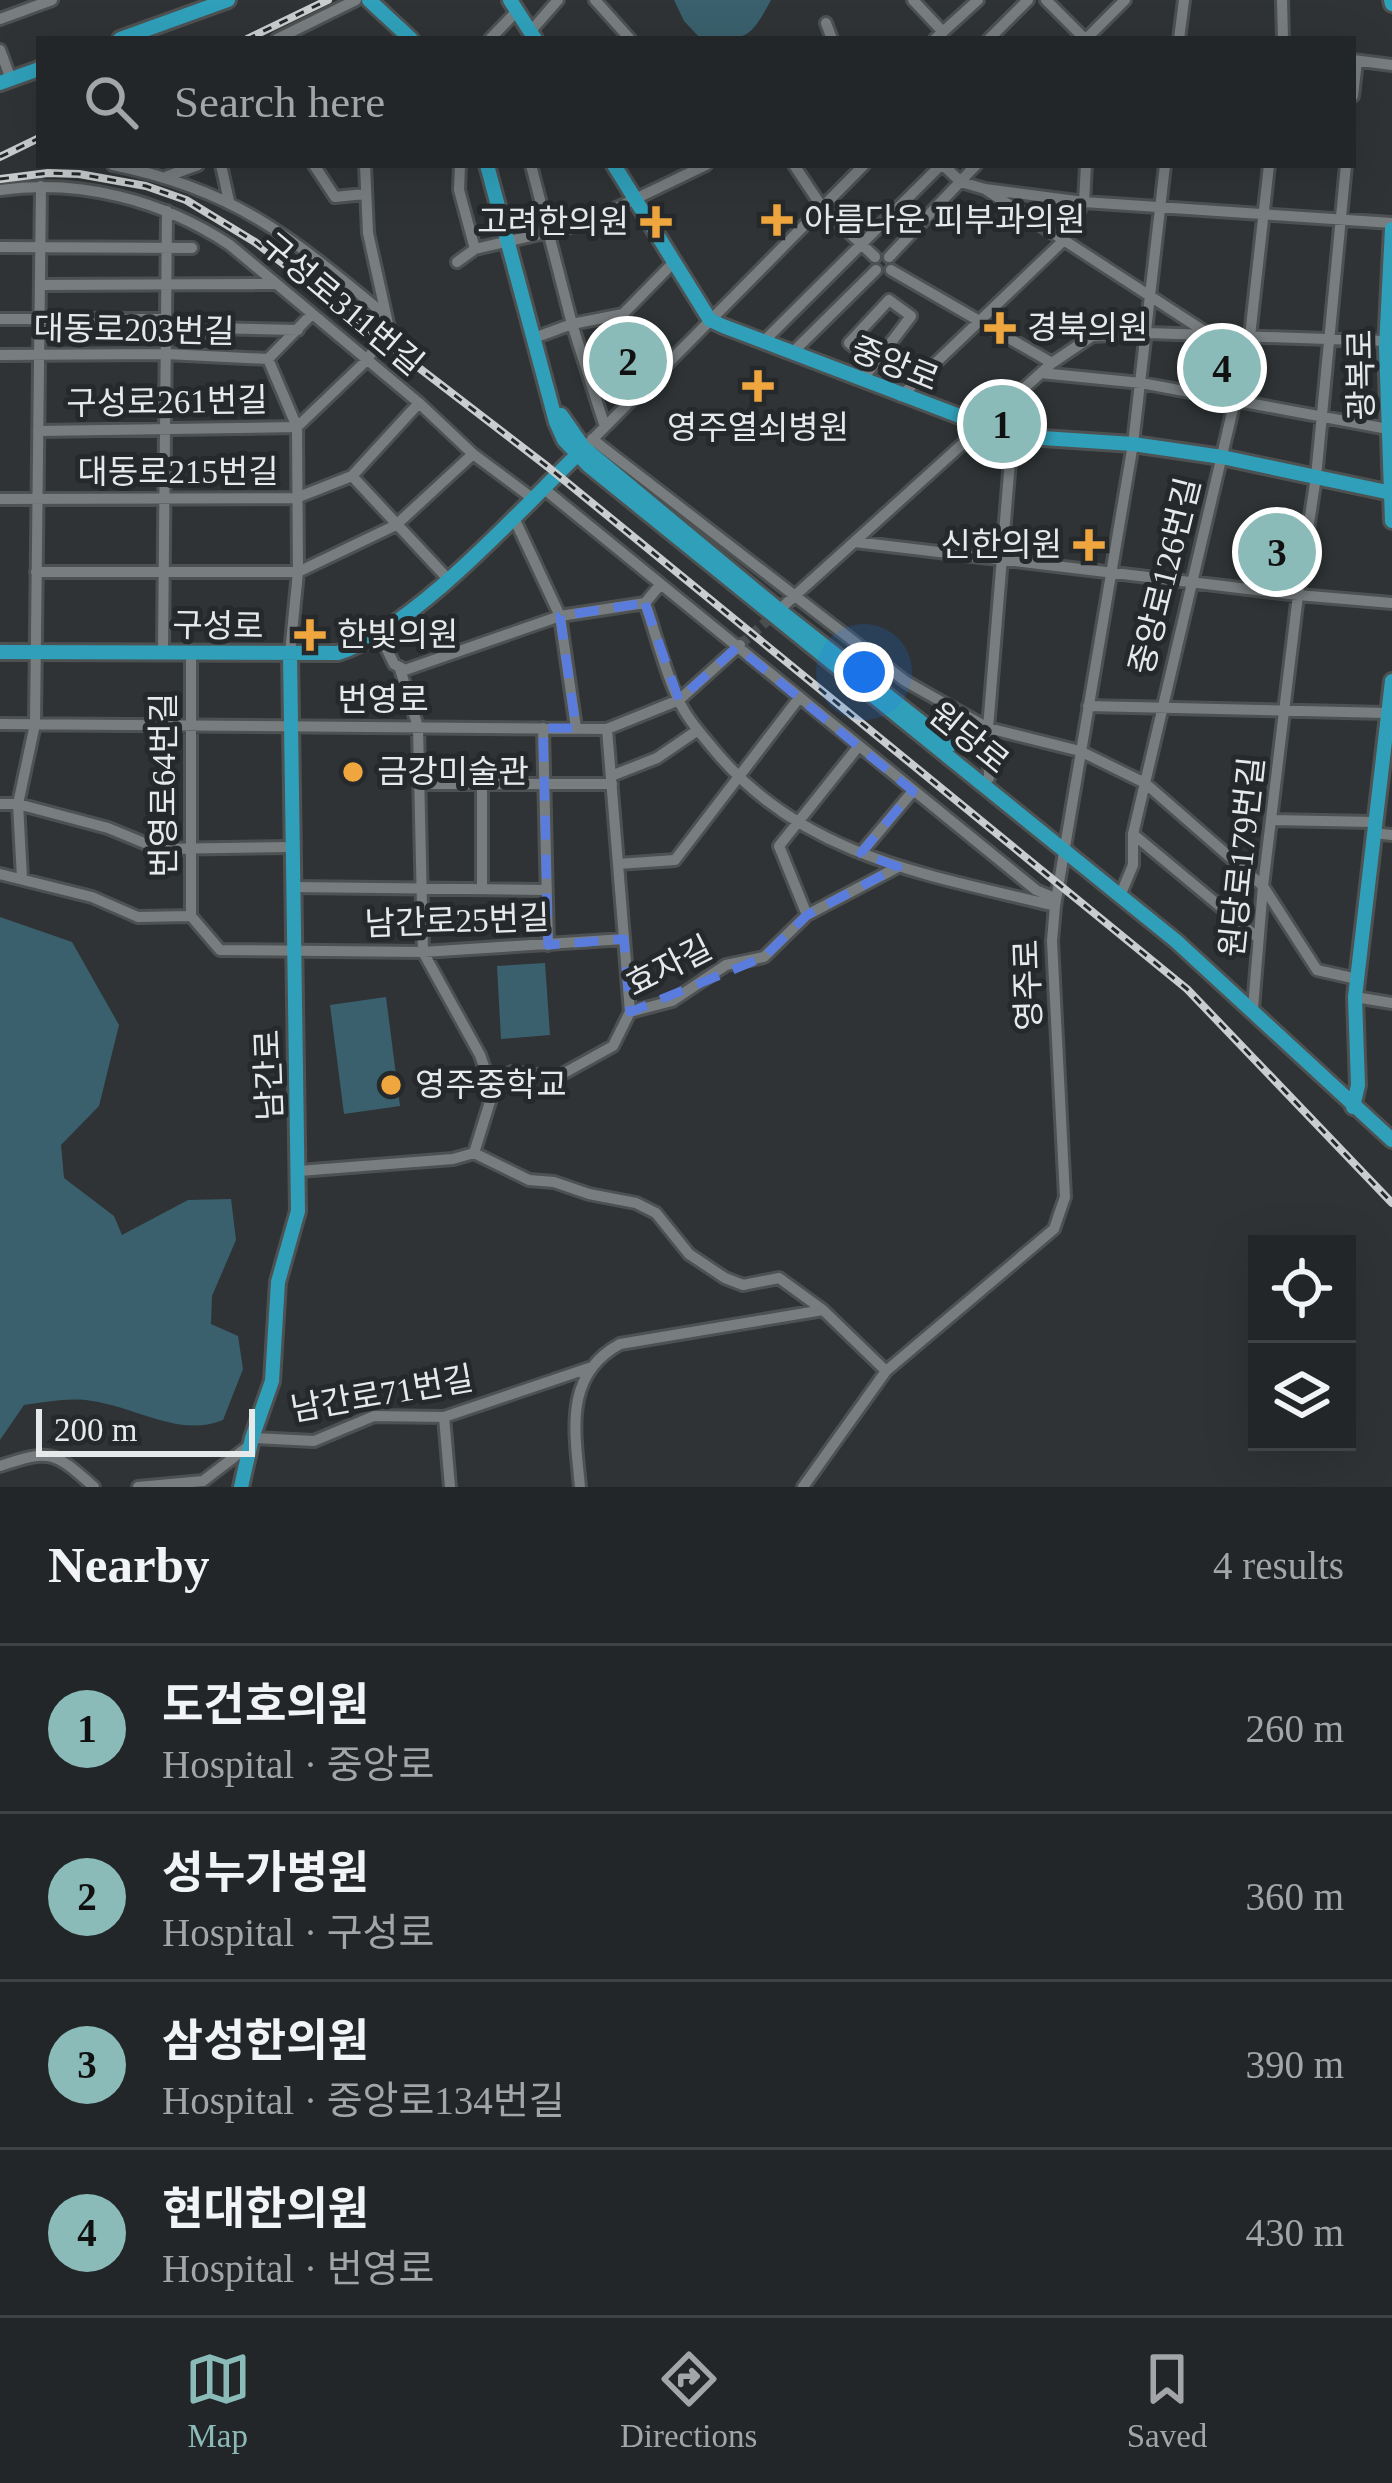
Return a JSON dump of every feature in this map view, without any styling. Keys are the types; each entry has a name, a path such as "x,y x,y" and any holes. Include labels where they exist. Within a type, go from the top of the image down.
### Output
{"main road":[{"path":"186,0 204,8"},
{"path":"128,36 228,0"},
{"path":"369,0 405,36"},
{"path":"514,6 533,36"},
{"path":"5,81 36,69"},
{"name":"원당로","path":"489,168 557,413 584,448 736,589 1122,892 1253,1002 1392,1140"},
{"path":"616,168 710,320"},
{"name":"광복로","path":"1392,226 1386,341 1392,521"},
{"name":"중앙로","path":"710,320 1012,436 1133,444 1222,457 1391,493"},
{"name":"원당로","path":"584,448 989,778 1088,870 1122,892"},
{"name":"구성로","path":"0,652 338,653 380,635 448,578 584,448"},
{"name":"남간로","path":"241,1487 272,1381 278,1282 298,1211 290,653"},
{"path":"1354,1102 1355,998 1392,681"},
{"name":"원당로","path":"1354,1102 1392,1129"}],"street":[{"path":"0,19 52,0"},
{"path":"283,36 356,0"},
{"path":"533,36 558,0"},
{"path":"595,0 627,36"},
{"path":"913,0 939,36 978,0"},
{"path":"1046,0 1083,36"},
{"path":"1089,36 1125,0"},
{"path":"1179,36 1184,0"},
{"path":"1282,0 1283,36"},
{"path":"992,36 1021,2"},
{"path":"492,36 514,6"},
{"path":"826,23 831,36"},
{"path":"308,24 314,36"},
{"path":"0,50 5,81"},
{"path":"1356,60 1392,64"},
{"path":"128,168 168,176 268,223 386,316"},
{"path":"168,176 190,168"},
{"path":"222,168 229,201"},
{"path":"316,168 334,197 364,194"},
{"path":"296,427 366,362 389,328 368,233 365,168"},
{"path":"460,168 459,190 475,249"},
{"path":"532,168 572,324 605,427"},
{"path":"796,168 822,207 875,256"},
{"name":"구성로","path":"584,448 861,168"},
{"path":"764,342 939,168"},
{"path":"945,168 961,182 985,189 1084,202 1392,226"},
{"path":"973,168 890,264 1052,363"},
{"path":"901,396 1062,242 1084,202 1086,168"},
{"name":"영주로","path":"803,1487 886,1371 1054,1229 1061,1214 1065,1197 1052,941 1055,906 1133,444 1165,168"},
{"path":"1222,457 1250,336 1269,168"},
{"path":"1316,477 1346,168"},
{"path":"457,262 475,249 508,239 583,224 676,171"},
{"name":"구성로311번길","path":"0,190 41,186 102,192 167,211 230,245 419,403 472,454 537,493 660,585 1036,890 1050,896 1055,906"},
{"name":"구성로261번길","path":"36,652 41,186"},
{"path":"985,189 1210,335"},
{"path":"164,652 167,211"},
{"path":"0,247 192,248"},
{"path":"534,338 622,314 674,262"},
{"path":"792,352 876,271"},
{"path":"40,285 275,284"},
{"path":"862,380 875,363 910,316 889,300 849,344 875,363"},
{"path":"290,653 298,572 296,427 268,359 310,315"},
{"path":"0,319 166,319"},
{"path":"166,335 199,335 205,328 298,330"},
{"path":"778,610 1052,363 1092,336 1148,333 1386,341"},
{"name":"대동로203번길","path":"0,356 166,354 268,359"},
{"path":"1041,373 1141,383 1388,429"},
{"name":"대동로215번길","path":"0,500 296,498 352,476 419,403"},
{"name":"구성로261번길","path":"38,430 296,427"},
{"path":"989,778 988,728 1012,436"},
{"path":"584,448 905,681 988,728 1080,751 1144,783 1263,886 1317,970 1357,979"},
{"path":"36,572 298,572 396,525 472,454"},
{"name":"중앙로126번길","path":"1122,892 1135,853 1133,834 1144,783 1222,457"},
{"path":"352,476 448,578"},
{"name":"원당로179번길","path":"1253,1002 1263,886 1316,477"},
{"path":"513,516 560,616 576,728"},
{"path":"855,542 1392,602"},
{"path":"400,669 560,616 645,602 660,585"},
{"path":"645,602 679,700 698,730 736,776 796,824 898,868 1055,906"},
{"path":"380,635 400,669 418,728 423,952 480,1054 493,1092 474,1154"},
{"name":"번영로","path":"0,724 608,729 679,700 738,646"},
{"path":"22,878 18,804 35,724 36,652"},
{"name":"번영로64번길","path":"191,653 191,916 220,950 292,952"},
{"path":"618,864 675,860 799,698"},
{"path":"1088,706 1387,713"},
{"path":"543,728 548,945"},
{"path":"608,729 629,1012"},
{"path":"422,784 611,780 657,758 698,730"},
{"path":"806,915 779,846 858,747"},
{"path":"482,783 482,889"},
{"path":"860,853 913,791"},
{"path":"0,803 108,828 159,849 292,847"},
{"path":"1272,820 1374,827 1392,835"},
{"path":"1133,834 1258,938"},
{"name":"효자길","path":"493,1092 512,1072 557,1077 613,1046 629,1012 672,1001 726,965 764,957 806,915 898,868"},
{"path":"1059,879 1088,870"},
{"name":"번영로64번길","path":"0,874 92,897 138,917 191,916"},
{"path":"292,887 547,890"},
{"name":"남간로25번길","path":"292,952 423,952 624,939"},
{"path":"1355,998 1392,1004"},
{"path":"299,1171 474,1154 529,1180 636,1203 656,1213 689,1254 725,1278 743,1285 779,1277 824,1310 886,1371"},
{"name":"남간로71번길","path":"251,1442 314,1441 374,1416 445,1417 590,1368 604,1352 620,1344 824,1310"},
{"path":"580,1487 573,1410 590,1368"},
{"path":"445,1417 450,1487"},
{"path":"138,1487 203,1481 251,1442"},
{"path":"0,1466 38,1453 50,1454 94,1487"}],"highlighted area":[{"path":"645,603 679,700 737,647 913,791 861,853 898,867 807,915 764,957 630,1012 624,939 548,945 543,728 576,728 560,616"}],"shaded area":[{"path":"674,0 771,0 757,23 741,36 698,36"},
{"path":"0,917 72,942 119,1025 99,1106 61,1145 64,1178 114,1216 122,1235 188,1200 231,1199 236,1240 212,1296 211,1324 238,1336 243,1369 223,1420 207,1425 174,1423 108,1404 58,1400 24,1405 0,1440"},
{"path":"545,963 550,1035 501,1039 497,966"},
{"path":"386,997 400,1106 344,1114 330,1005"}],"tunnel":[{"path":"740,645 776,613"}],"railway":[{"path":"253,36 328,0"},
{"path":"0,157 36,139"},
{"path":"0,179 79,174 146,186 186,200 255,242 548,467 1187,989 1392,1203"}],"place":[{"name":"아름다운 피부과의원","path":"777,220"},
{"name":"고려한의원","path":"656,222"},
{"name":"경북의원","path":"1000,328"},
{"name":"성누가병원","path":"628,361"},
{"name":"현대한의원","path":"1222,368"},
{"name":"영주열쇠병원","path":"758,386"},
{"name":"도건호의원","path":"1002,424"},
{"name":"신한의원","path":"1089,545"},
{"name":"삼성한의원","path":"1277,552"},
{"name":"한빛의원","path":"310,635"},
{"name":"금강미술관","path":"353,772"},
{"name":"영주중학교","path":"391,1085"}]}
